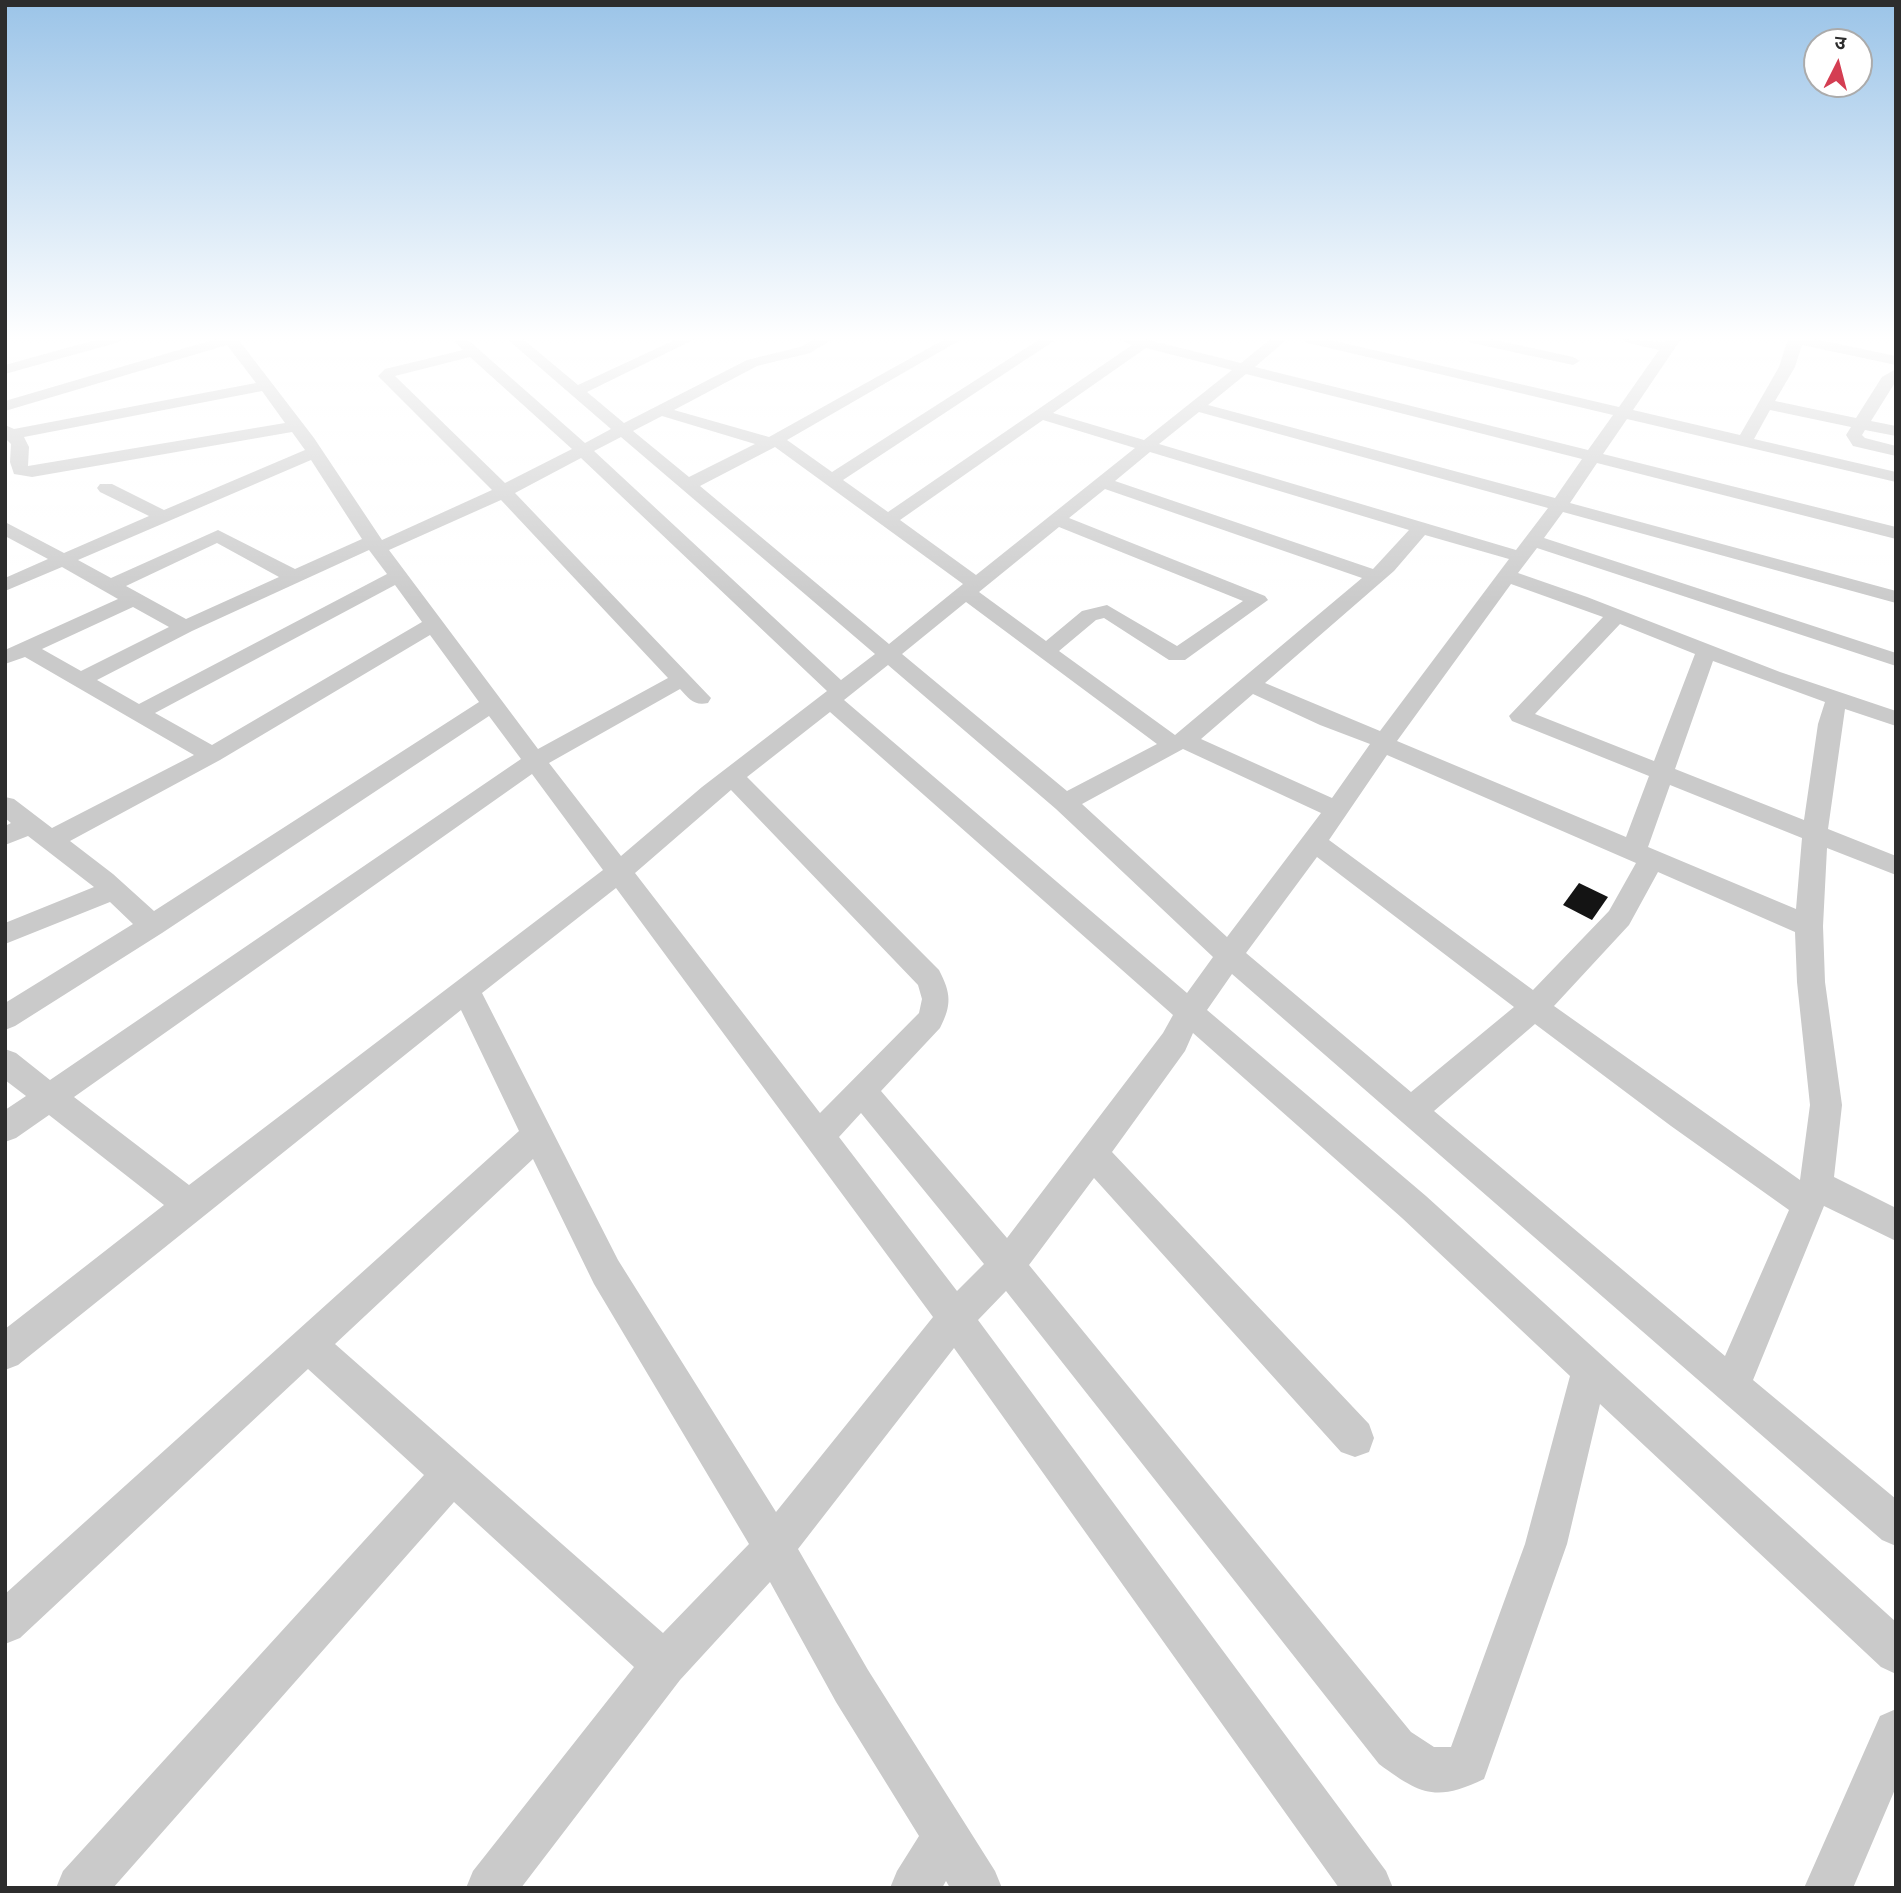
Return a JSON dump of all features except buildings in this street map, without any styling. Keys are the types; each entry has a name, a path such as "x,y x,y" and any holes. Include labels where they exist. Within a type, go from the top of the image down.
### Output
{"street":[{"path":"59,427 11,440 18,467 32,472 288,427"},
{"path":"297,427 376,544 492,704 955,1318 1369,1888"},
{"path":"438,427 503,491 701,698"},
{"path":"558,427 836,696 1189,1013 1414,1207 1896,1652"},
{"path":"617,427 1065,803 1229,955 1896,1526"},
{"path":"80,680 292,576 503,491 631,427"},
{"path":"722,427 773,441 831,480 888,520 1046,651 1178,742 1336,810"},
{"path":"686,486 797,427"},
{"path":"831,480 913,427"},
{"path":"888,520 1024,427"},
{"path":"1084,427 1520,558 1896,660"},
{"path":"5,1352 465,989 620,871 732,776 888,655 1169,427"},
{"path":"1272,427 1896,597"},
{"path":"1475,427 1896,533"},
{"path":"490,1888 664,1664 774,1547 955,1318 1007,1265 1093,1154 1174,1042 1189,1013 1229,955 1558,506 1611,427"},
{"path":"1679,427 1896,477"},
{"path":"1744,442 1752,427"},
{"path":"1860,427 1855,438 1866,444 1896,451"},
{"path":"1878,427 1896,431"},
{"path":"5,585 314,452"},
{"path":"1102,482 1376,576"},
{"path":"106,488 164,517"},
{"path":"1046,651 1089,615 1107,611 1177,655 1258,600 1056,519"},
{"path":"1065,803 1190,737 1376,576 1422,527"},
{"path":"5,528 185,627"},
{"path":"110,586 218,536 292,576"},
{"path":"1520,558 1616,616 1706,652 1896,719"},
{"path":"138,713 399,575"},
{"path":"15,654 134,599"},
{"path":"1616,616 1520,716 1896,866"},
{"path":"5,836 42,831 212,755 435,623"},
{"path":"1411,1111 1536,1006 1619,918 1642,856 1662,773 1706,652"},
{"path":"15,654 80,680 212,755"},
{"path":"5,1128 536,760 682,679"},
{"path":"1250,684 1642,856 1809,926"},
{"path":"1731,1385 1751,1346 1812,1195 1826,1105 1811,982 1809,926 1815,834 1830,724 1837,699"},
{"path":"5,1017 152,926 492,704"},
{"path":"732,776 929,978 938,996 930,1020 820,1136"},
{"path":"5,805 42,831 114,890 152,926"},
{"path":"1314,842 1714,1141 1812,1195 1896,1226"},
{"path":"5,934 114,890"},
{"path":"465,989 606,1272 774,1547 852,1686 978,1888"},
{"path":"5,1062 189,1205"},
{"path":"862,1091 1007,1265 1395,1748 1425,1770 1449,1773 1468,1763 1546,1544 1590,1370"},
{"path":"5,1623 538,1134"},
{"path":"1093,1154 1355,1438"},
{"path":"309,1345 664,1664"},
{"path":"80,1888 451,1475"},
{"path":"1828,1888 1896,1732"},
{"path":"914,1888 946,1838"}]}
